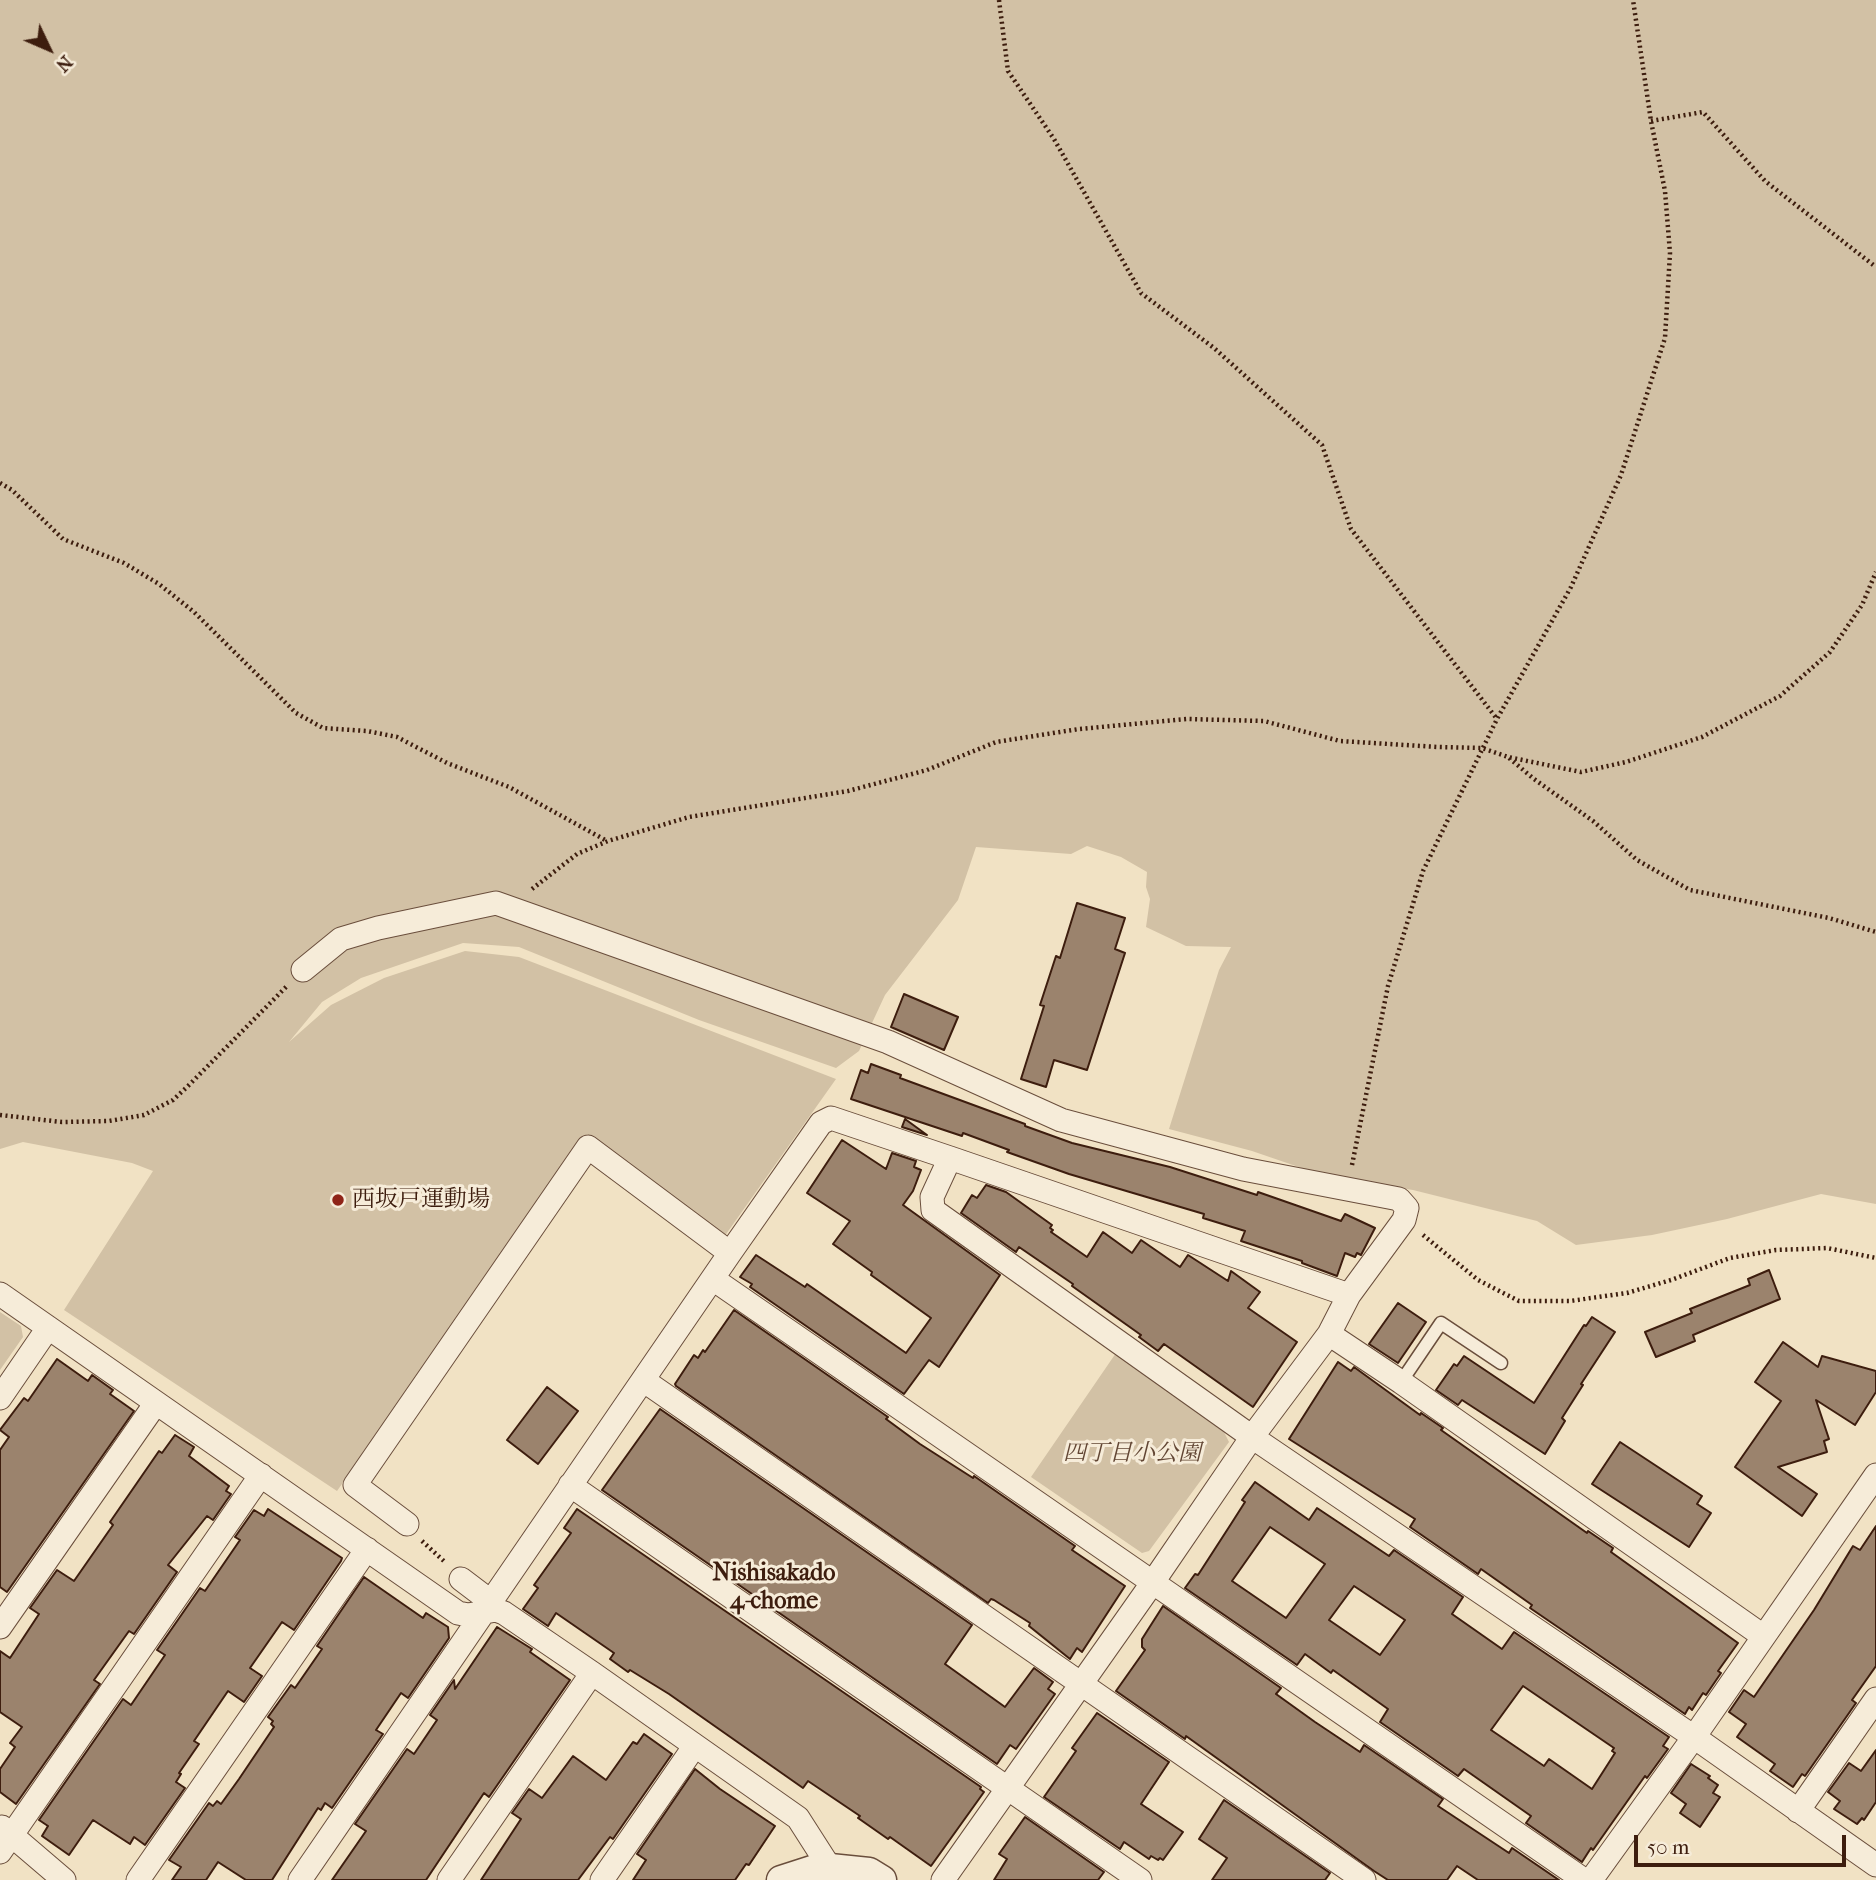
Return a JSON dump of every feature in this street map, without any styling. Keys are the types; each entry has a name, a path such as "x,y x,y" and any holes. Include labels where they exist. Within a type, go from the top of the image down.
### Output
{"street":[{"path":"303,970 341,940 378,928 496,903 888,1042 1061,1120 1243,1169 1399,1199 1406,1208 1404,1220 1349,1295 1329,1334 1252,1437 943,1880"},
{"path":"300,1880 730,1253 826,1119 831,1118 950,1157 1349,1295"},
{"path":"407,1524 355,1485 587,1147 730,1253"},
{"path":"950,1157 932,1197 933,1210 1252,1437 1694,1737 1876,1865"},
{"path":"713,1279 1584,1880"},
{"path":"0,1294 458,1613 468,1615 486,1607"},
{"path":"0,1398 48,1328"},
{"path":"1329,1334 1763,1636"},
{"path":"643,1380 1364,1880"},
{"path":"0,1627 156,1403"},
{"path":"64,1880 4,1837 261,1475"},
{"path":"1591,1880 1876,1475"},
{"path":"570,1485 1140,1880"},
{"path":"138,1880 367,1549"},
{"path":"461,1579 486,1607 504,1613 798,1818 830,1868"},
{"path":"449,1880 592,1673"},
{"path":"1798,1811 1876,1699"},
{"path":"602,1880 694,1747"},
{"path":"781,1880 812,1870 830,1868 869,1872 882,1880"}],"lane":[{"path":"1401,1382 1441,1323 1501,1363"}],"path":[{"path":"999,0 1009,71 1054,139 1141,293 1214,348 1322,445 1351,530 1497,719"},
{"path":"1347,1189 1388,986 1423,871 1482,747 1571,587 1621,475 1665,338 1670,253 1665,191 1651,121 1633,0"},
{"path":"1651,121 1703,111 1765,181 1876,267"},
{"path":"0,483 12,490 63,539 124,563 159,584 194,612 296,713 323,728 367,731 397,737 447,763 509,787 608,841"},
{"path":"510,908 577,854 608,841 689,817 848,791 928,770 996,742 1079,729 1187,719 1264,720 1340,741 1482,747 1508,757 1581,772 1626,762 1702,737 1780,696 1830,652 1863,605 1876,572"},
{"path":"1508,757 1593,821 1637,860 1690,890 1829,918 1876,932"},
{"path":"0,1115 62,1122 109,1121 144,1115 173,1100 303,970"},
{"path":"1404,1220 1478,1280 1519,1301 1570,1301 1627,1293 1730,1258 1776,1250 1827,1248 1876,1258"},
{"path":"407,1524 461,1579"}],"green space":[{"path":"0,0 1876,0 1876,1204 1821,1194 1727,1219 1652,1235 1576,1245 1537,1221 1413,1190 1325,1176 1252,1151 1169,1129 1219,970 1231,947 1186,946 1146,927 1150,899 1146,887 1147,872 1121,857 1087,846 1071,854 976,847 958,900 885,995 859,1051 836,1068 699,1020 519,947 463,943 361,978 322,1002 289,1042 331,1005 384,978 465,951 519,957 836,1079 724,1237 587,1134 337,1491 64,1310 153,1171 132,1163 23,1142 0,1149"},
{"path":"0,1312 21,1326 23,1337 0,1370"},
{"name":"四丁目小公園","path":"1116,1353 1224,1432 1229,1442 1149,1551 1142,1553 1031,1477"}],"building":[{"path":"1077,903 1125,918 1115,949 1125,953 1087,1070 1054,1060 1046,1087 1021,1079 1044,1006 1040,1005 1056,956 1060,958"},
{"path":"904,994 958,1017 944,1050 891,1027"},
{"path":"871,1064 901,1075 900,1078 1072,1143 1170,1167 1257,1195 1258,1192 1341,1221 1345,1214 1375,1228 1361,1255 1357,1253 1355,1257 1345,1253 1337,1276 1302,1261 1241,1241 1245,1231 1203,1218 1204,1214 1069,1174 963,1133 962,1136 851,1099 861,1070 868,1073"},
{"path":"905,1119 927,1135 902,1127"},
{"path":"842,1140 886,1169 892,1153 916,1161 914,1167 921,1170 913,1191 903,1205 1000,1275 939,1367 929,1360 904,1394 750,1287 752,1284 740,1277 756,1255 805,1287 807,1284 906,1353 931,1318 833,1244 850,1221 807,1193"},
{"path":"986,1185 1006,1192 1052,1225 1051,1232 1087,1257 1103,1232 1132,1253 1141,1240 1180,1267 1188,1255 1228,1281 1231,1271 1260,1292 1248,1308 1297,1342 1253,1407 1164,1344 1158,1351 1139,1337 1141,1335 1072,1286 1073,1284 1019,1247 1016,1252 961,1213 972,1195 977,1198"},
{"path":"1769,1270 1780,1299 1693,1335 1695,1341 1656,1357 1645,1332 1692,1313 1690,1309 1750,1285 1748,1279"},
{"path":"1398,1303 1426,1322 1398,1363 1369,1344"},
{"path":"734,1310 888,1417 886,1419 920,1444 973,1478 974,1476 1075,1546 1072,1550 1125,1586 1082,1652 1077,1648 1070,1659 1029,1626 1030,1623 994,1600 991,1599 988,1603 676,1386 694,1355 698,1358 703,1350 705,1352"},
{"path":"1592,1317 1615,1332 1581,1384 1583,1385 1562,1418 1565,1421 1545,1454 1462,1400 1458,1405 1436,1390 1454,1364 1457,1366 1464,1356 1534,1403 1584,1325 1586,1326"},
{"path":"1783,1342 1818,1367 1822,1356 1876,1371 1876,1392 1855,1425 1816,1400 1829,1439 1824,1441 1827,1452 1778,1467 1817,1494 1802,1516 1735,1467 1781,1401 1755,1382"},
{"path":"57,1359 88,1381 92,1375 113,1390 110,1394 134,1411 7,1592 0,1587 0,1450 9,1437 0,1430 24,1398 28,1401"},
{"path":"1338,1362 1351,1371 1354,1367 1420,1415 1421,1413 1443,1428 1441,1430 1587,1533 1588,1531 1613,1548 1611,1552 1738,1643 1718,1671 1721,1673 1706,1695 1703,1693 1692,1710 1689,1707 1685,1714 1530,1608 1532,1605 1481,1569 1478,1574 1410,1527 1415,1519 1289,1439"},
{"path":"547,1387 578,1411 538,1464 507,1440"},
{"path":"660,1409 972,1625 945,1664 1005,1707 1034,1668 1053,1682 1048,1689 1055,1694 1016,1749 1010,1745 997,1764 602,1490"},
{"path":"175,1435 194,1447 189,1456 229,1486 226,1491 231,1494 213,1520 207,1516 168,1565 177,1572 134,1634 129,1631 94,1680 100,1684 16,1804 0,1792 0,1769 15,1747 10,1743 22,1727 0,1712 0,1651 10,1658 39,1614 30,1608 57,1570 74,1581 113,1525 110,1522 159,1451 162,1453"},
{"path":"1620,1442 1702,1496 1697,1504 1711,1513 1689,1547 1592,1484"},
{"path":"1255,1482 1309,1520 1317,1508 1389,1556 1394,1550 1463,1597 1452,1614 1502,1649 1514,1632 1669,1737 1663,1746 1668,1749 1582,1862 1526,1823 1531,1816 1464,1769 1458,1776 1380,1722 1388,1709 1333,1670 1331,1673 1305,1654 1297,1665 1185,1588 1195,1574 1198,1575 1245,1502 1242,1500","holes":["1270,1527 1325,1564 1286,1618 1232,1581","1354,1586 1405,1620 1380,1655 1329,1620","1523,1686 1614,1748 1612,1751 1615,1753 1592,1789 1549,1759 1544,1766 1491,1730"]},
{"path":"268,1509 342,1558 341,1561 294,1630 282,1622 250,1668 262,1676 244,1702 228,1691 194,1741 199,1744 179,1773 181,1774 176,1782 185,1788 145,1845 134,1837 130,1844 93,1820 69,1855 42,1836 48,1826 39,1820 123,1699 131,1705 165,1655 157,1650 200,1588 205,1591 240,1540 235,1537 254,1510 264,1516"},
{"path":"577,1509 981,1787 984,1792 931,1866 890,1837 888,1839 858,1818 860,1816 808,1781 803,1788 669,1694 630,1670 628,1672 610,1659 614,1653 556,1613 548,1626 523,1609 538,1588 534,1585 571,1533 564,1528"},
{"path":"1876,1526 1876,1666 1852,1700 1856,1703 1805,1776 1802,1774 1793,1787 1770,1771 1775,1764 1737,1737 1746,1724 1729,1712 1744,1690 1754,1697 1814,1610 1853,1546 1860,1550"},
{"path":"364,1577 423,1618 426,1613 448,1627 449,1638 408,1698 401,1693 376,1730 383,1734 332,1808 325,1803 321,1810 318,1808 272,1880 246,1880 218,1862 206,1880 172,1880 181,1867 169,1860 209,1803 213,1806 217,1801 221,1804 239,1779 274,1727 271,1724 273,1721 268,1717 291,1685 295,1688 322,1649 317,1646"},
{"path":"1163,1606 1281,1688 1276,1694 1315,1722 1360,1752 1364,1745 1443,1799 1438,1806 1509,1853 1512,1848 1559,1880 1478,1880 1457,1866 1447,1880 1388,1880 1374,1871 1186,1736 1185,1739 1116,1691 1145,1650 1142,1647 1142,1639"},
{"path":"497,1627 532,1649 530,1652 570,1680 489,1797 484,1793 426,1880 332,1880 366,1831 355,1824 407,1749 414,1754 437,1720 430,1715 454,1680 455,1689"},
{"path":"1097,1713 1169,1762 1141,1804 1183,1832 1163,1860 1151,1856 1149,1859 1124,1842 1120,1849 1044,1797 1076,1751 1072,1748"},
{"path":"644,1734 672,1754 613,1839 610,1837 578,1880 481,1880 521,1819 512,1813 529,1789 542,1798 573,1756 606,1780 633,1742 637,1744"},
{"path":"1876,1750 1876,1802 1864,1820 1862,1818 1857,1824 1834,1809 1840,1801 1828,1792 1849,1763 1861,1771"},
{"path":"1691,1764 1710,1776 1708,1778 1718,1785 1713,1793 1720,1797 1700,1827 1680,1813 1686,1804 1671,1793"},
{"path":"695,1769 775,1826 749,1865 746,1864 735,1880 633,1880 646,1860 637,1854"},
{"path":"1224,1800 1330,1873 1325,1880 1212,1880 1227,1858 1199,1839"},
{"path":"1025,1817 1104,1872 1098,1880 994,1880 1007,1859 999,1854"}],"place":[{"name":"西坂戸運動場","path":"338,1200"}],"district":[{"name":"Nishisakado 4-chome","path":"774,1588"}]}
